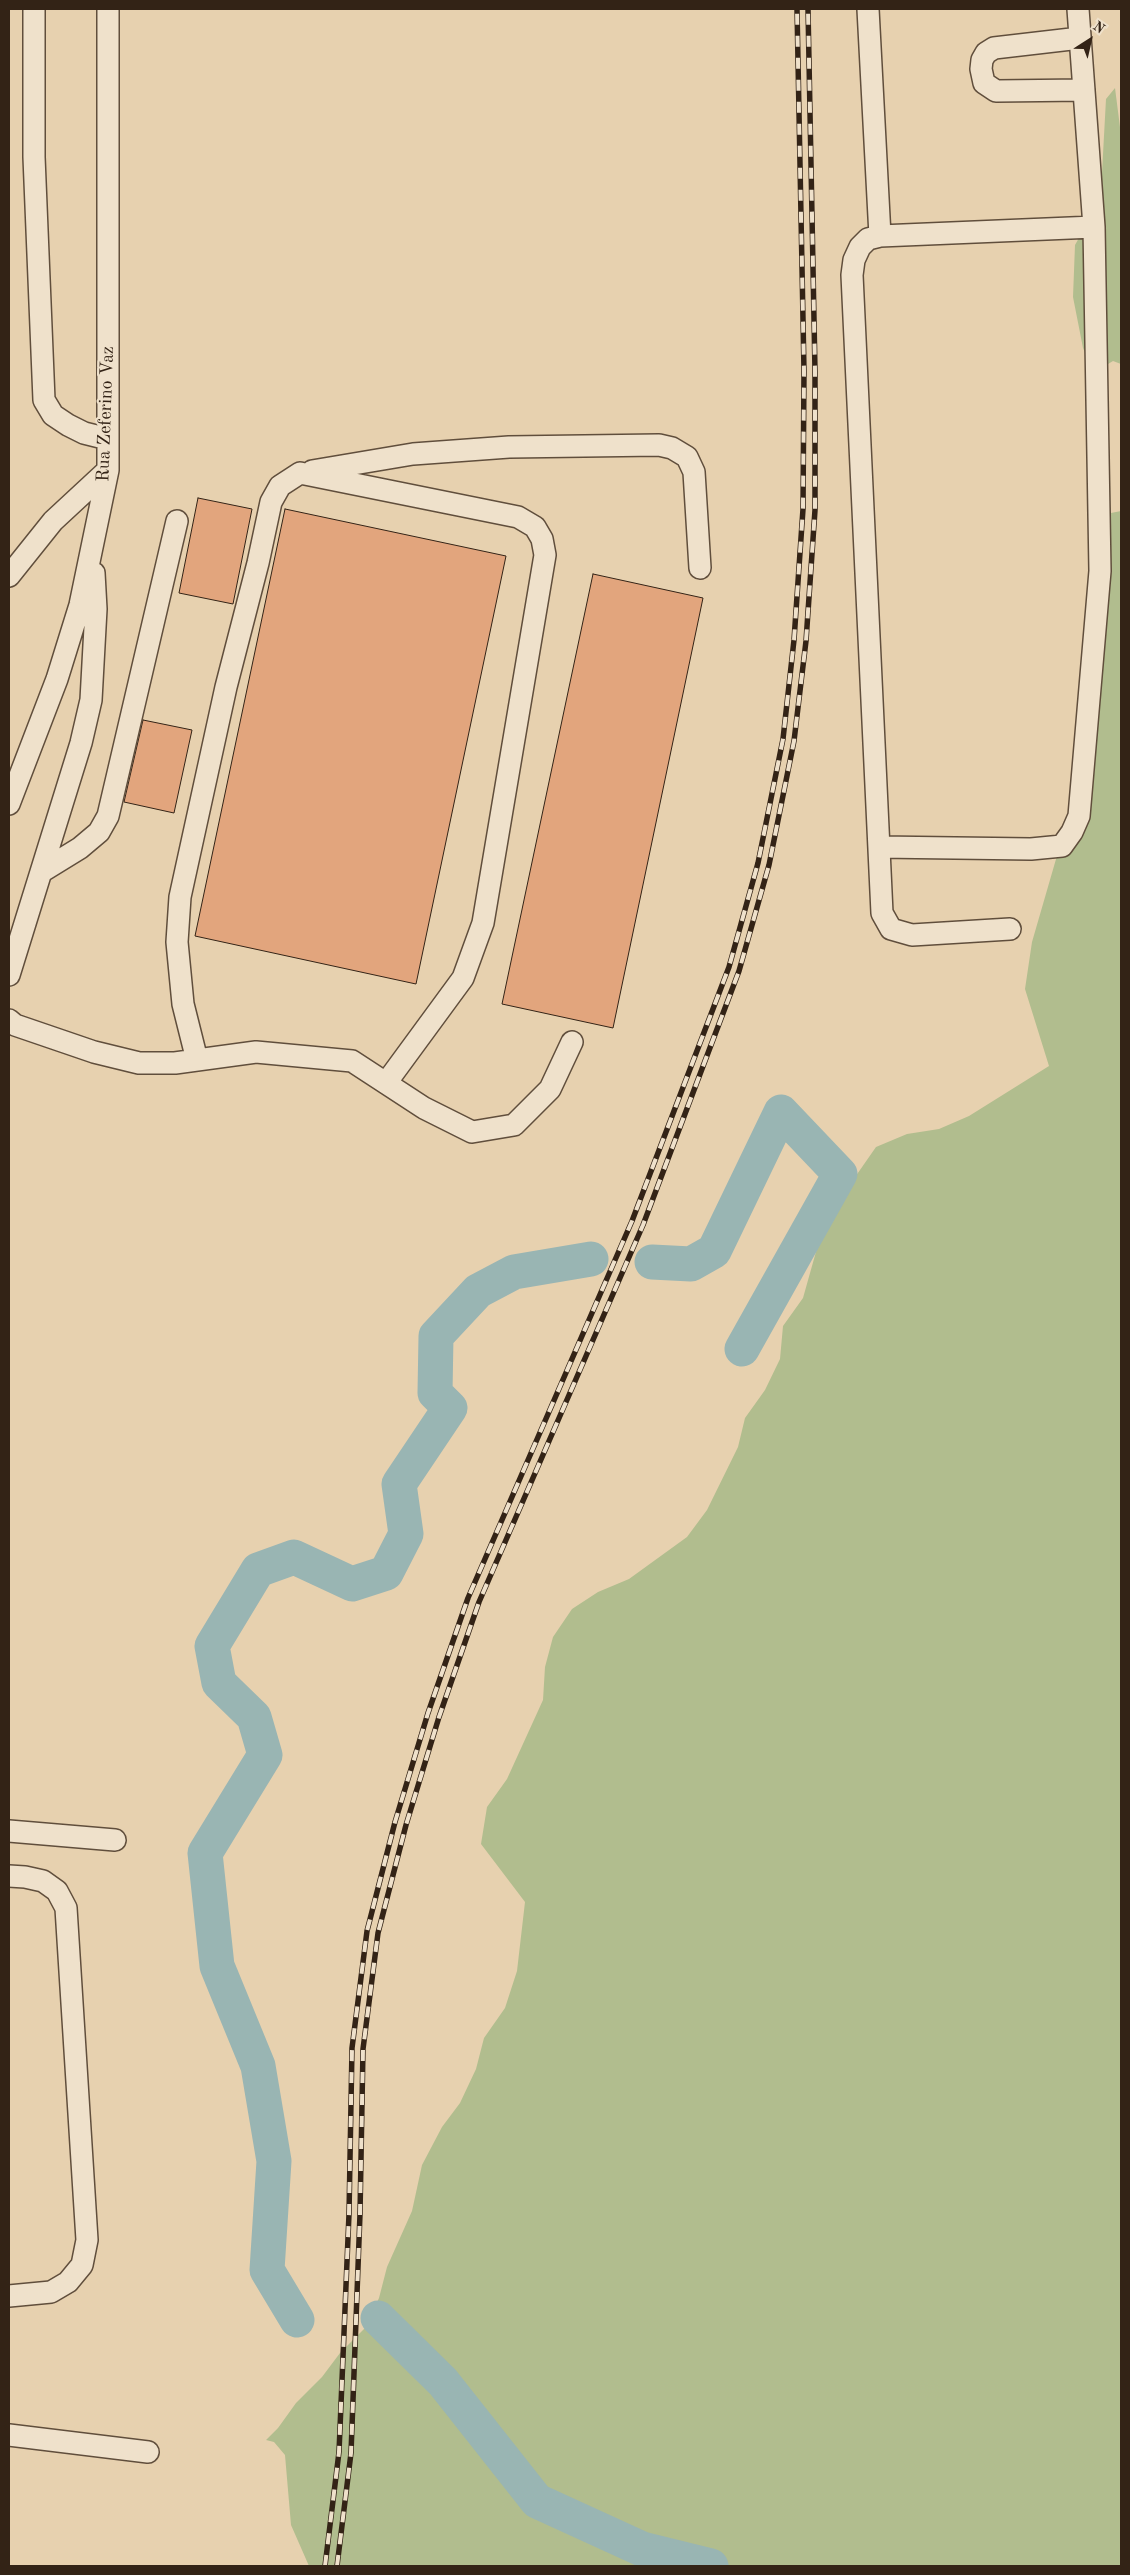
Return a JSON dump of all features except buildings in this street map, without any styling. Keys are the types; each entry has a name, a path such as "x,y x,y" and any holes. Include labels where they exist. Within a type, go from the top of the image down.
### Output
{"street":[{"path":"34,9 34,157 44,400 54,415 68,425 84,433 108,439"},
{"name":"Rua Zeferino Vaz","path":"9,804 57,679 80,605 108,470 108,9"},
{"path":"868,9 880,236"},
{"path":"880,846 1031,848 1062,846 1072,832 1079,816 1100,571 1094,227 1078,9"},
{"path":"1080,38 994,48 986,53 982,60 981,69 984,83 996,91 1084,90"},
{"path":"1010,929 912,935 891,929 882,913 852,275 854,260 860,247 868,239 880,236 1094,227"},
{"path":"196,1060 183,1004 178,951 180,897 226,687 258,563 271,502 280,486 300,473 413,454 509,447 659,445 672,448 687,457 694,472 700,568"},
{"path":"9,576 53,521 108,470"},
{"path":"300,473 518,517 535,527 542,539 545,555 484,923 463,978 386,1084"},
{"path":"41,872 80,848 99,832 108,816 177,521"},
{"path":"9,975 81,744 91,700 96,609 93,546"},
{"path":"9,1020 15,1025 85,1049 140,1063 174,1063 256,1052 352,1061 424,1108 472,1132 514,1125 550,1089 572,1042"},
{"path":"9,1831 115,1840"},
{"path":"9,1876 43,1881 57,1891 66,1908 87,2240 82,2265 68,2282 51,2292 9,2296"},
{"path":"9,2435 148,2452"}],"green space":[{"path":"1115,88 1121,135 1121,364 1113,361 1108,364 1106,384 1099,384 1083,348 1073,297 1075,245 1097,206 1101,191 1106,99"},
{"path":"1121,511 1121,2566 309,2566 291,2525 285,2455 274,2442 266,2440 278,2428 296,2403 322,2377 340,2353 366,2327 379,2298 387,2267 412,2211 422,2165 442,2127 460,2103 476,2069 484,2038 505,2008 517,1971 525,1902 481,1844 487,1807 507,1779 543,1700 545,1667 553,1637 572,1609 598,1592 629,1579 687,1537 707,1510 738,1447 745,1418 765,1390 780,1359 783,1326 803,1298 821,1234 837,1203 876,1147 907,1134 939,1129 969,1116 1049,1066 1025,989 1032,942 1074,797 1074,747 1088,655 1091,544 1111,513"}],"waterway":[{"path":"652,1262 691,1264 714,1251 781,1112 840,1174 742,1349"},
{"path":"297,2320 267,2270 274,2161 258,2066 217,1966 205,1853 265,1755 254,1717 219,1683 212,1646 258,1570 294,1557 352,1584 386,1573 406,1534 399,1484 450,1408 435,1393 436,1336 478,1291 514,1272 591,1259"},
{"path":"378,2318 443,2382 537,2501 642,2549 711,2566"}],"railway":[{"path":"325,2566 339,2452 349,2214 352,2048 367,1931 395,1822 428,1713 468,1598 632,1221 729,967 758,863 783,739 794,640 803,509 804,371 797,9"},
{"path":"337,2566 351,2453 360,2214 363,2049 378,1933 406,1825 439,1717 479,1602 643,1225 739,971 769,865 794,741 806,641 815,510 815,371 808,9"}]}
